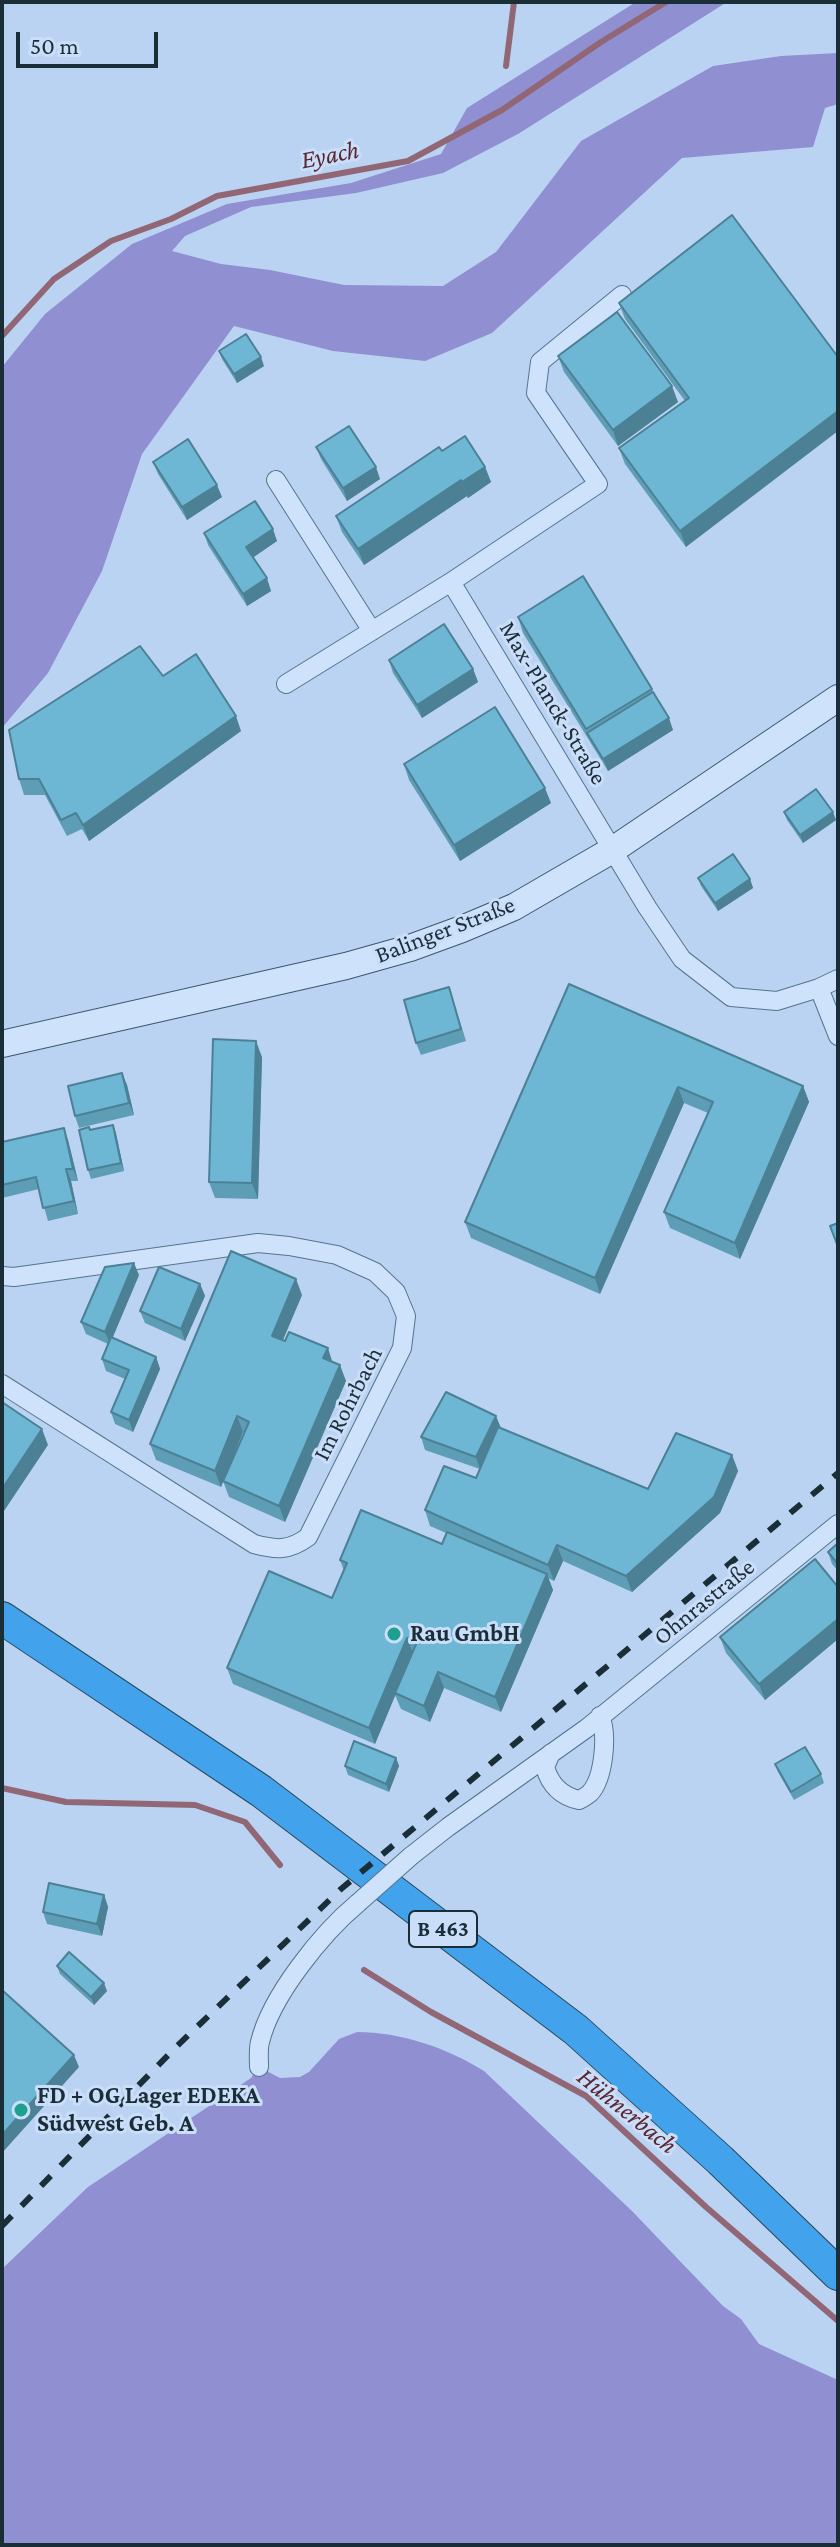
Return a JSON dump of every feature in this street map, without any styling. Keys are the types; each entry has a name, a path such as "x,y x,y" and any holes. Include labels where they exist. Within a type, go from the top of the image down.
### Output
{"highway":[{"name":"B 463","path":"6,1624 261,1791 576,2030 720,2160 838,2274"}],"main road":[{"name":"Balinger Straße","path":"2,1044 346,966 410,948 514,907 614,849 838,698"}],"street":[{"path":"286,684 451,582 598,484 536,393 540,362 622,295"},
{"path":"276,480 372,631"},
{"name":"Max-Planck-Straße","path":"451,582 647,907 682,959 731,997 777,1001 838,979"},
{"path":"819,988 838,1036"},
{"name":"Im Rohrbach","path":"2,1276 14,1277 258,1243 337,1255 375,1272 396,1292 406,1316 402,1348 308,1537 293,1547 274,1549 254,1544 2,1384"},
{"name":"Ohnrastraße","path":"259,2067 260,2042 273,2010 311,1949 340,1918 411,1856 587,1728 838,1524"},
{"path":"551,1753 545,1767 554,1787 569,1798 579,1800 591,1792 600,1772 605,1740 600,1716"}],"shaded area":[{"path":"636,2 727,2 518,134 443,173 356,193 251,207 185,236 172,251 221,264 344,285 443,286 496,252 581,141 713,66 781,56 838,53 838,104 825,108 813,147 682,158 492,333 425,361 333,351 234,326 142,454 102,571 48,673 2,728 2,367 45,314 132,244 227,204 351,183 441,154 467,108"},
{"path":"357,2032 390,2035 423,2043 455,2055 484,2071 632,2211 723,2306 741,2319 759,2344 838,2380 838,2545 2,2545 2,2269 88,2187 251,2078 259,2067 280,2078 300,2077 309,2072 339,2039"}],"building":[{"path":"732,215 838,357 838,411 680,531 619,448 689,398 619,303"},
{"path":"617,312 672,386 613,430 558,356"},
{"path":"246,334 261,357 234,374 219,351"},
{"path":"349,426 376,467 343,488 316,447"},
{"path":"465,436 485,467 358,549 336,516 439,447 442,451"},
{"path":"188,439 217,485 182,507 153,462"},
{"path":"255,501 273,529 246,547 267,578 243,594 204,533"},
{"path":"583,576 652,689 586,729 518,617"},
{"path":"444,624 473,669 417,705 389,660"},
{"path":"140,646 163,676 196,654 236,716 83,825 76,813 61,820 39,779 19,779 9,730"},
{"path":"653,692 669,718 603,759 587,733"},
{"path":"495,707 545,788 454,845 404,764"},
{"path":"816,789 833,812 800,835 784,812"},
{"path":"733,854 750,879 715,903 698,878"},
{"path":"569,984 803,1086 735,1243 664,1212 713,1102 678,1087 595,1278 465,1222"},
{"path":"449,987 461,1029 416,1043 404,1000"},
{"path":"213,1039 256,1041 252,1183 209,1182"},
{"path":"122,1073 129,1103 75,1116 68,1086"},
{"path":"113,1125 121,1163 88,1170 79,1130"},
{"path":"64,1128 73,1169 66,1169 74,1201 43,1208 36,1177 2,1185 2,1142"},
{"path":"838,1223 838,1247 830,1226"},
{"path":"231,1251 296,1279 272,1336 285,1341 289,1332 328,1348 323,1358 340,1365 279,1506 223,1481 249,1422 237,1416 215,1471 150,1444"},
{"path":"134,1263 105,1332 81,1322 105,1267"},
{"path":"159,1267 200,1284 181,1329 140,1311"},
{"path":"111,1337 156,1357 129,1420 111,1412 129,1370 102,1359"},
{"path":"446,1392 496,1416 476,1457 421,1437"},
{"path":"2,1402 42,1429 2,1489"},
{"name":"Rau GmbH","path":"498,1427 648,1489 676,1433 732,1455 714,1497 626,1576 557,1545 548,1565 425,1510 444,1466 476,1478"},
{"name":"Rau GmbH","path":"361,1510 442,1544 447,1532 547,1574 495,1697 438,1672 424,1706 395,1693 417,1642 407,1638 369,1728 227,1668 269,1571 332,1598 347,1563 340,1560"},
{"path":"838,1543 838,1564 828,1552"},
{"path":"815,1559 838,1587 838,1619 759,1684 720,1637"},
{"path":"354,1741 396,1758 386,1784 345,1766"},
{"path":"805,1747 821,1774 791,1792 775,1764"},
{"path":"49,1883 104,1895 97,1924 43,1912"},
{"path":"69,1952 104,1983 91,1997 57,1966"},
{"name":"FD + OG Lager EDEKA Südwest Geb. A","path":"2,1990 74,2055 2,2135"}],"waterway":[{"path":"506,66 514,2"},
{"name":"Eyach","path":"2,336 54,279 111,241 171,219 217,196 408,161 502,110 666,2"},
{"name":"Hühnerbach","path":"2,1788 66,1802 195,1805 245,1822 280,1865"},
{"name":"Hühnerbach","path":"364,1970 431,2012 586,2096 706,2207 838,2321"}],"railway":[{"path":"2,2226 176,2047 341,1889 838,1473"}],"place":[{"name":"Rau GmbH","path":"394,1634"},
{"name":"FD + OG Lager EDEKA Südwest Geb. A","path":"21,2110"}]}
